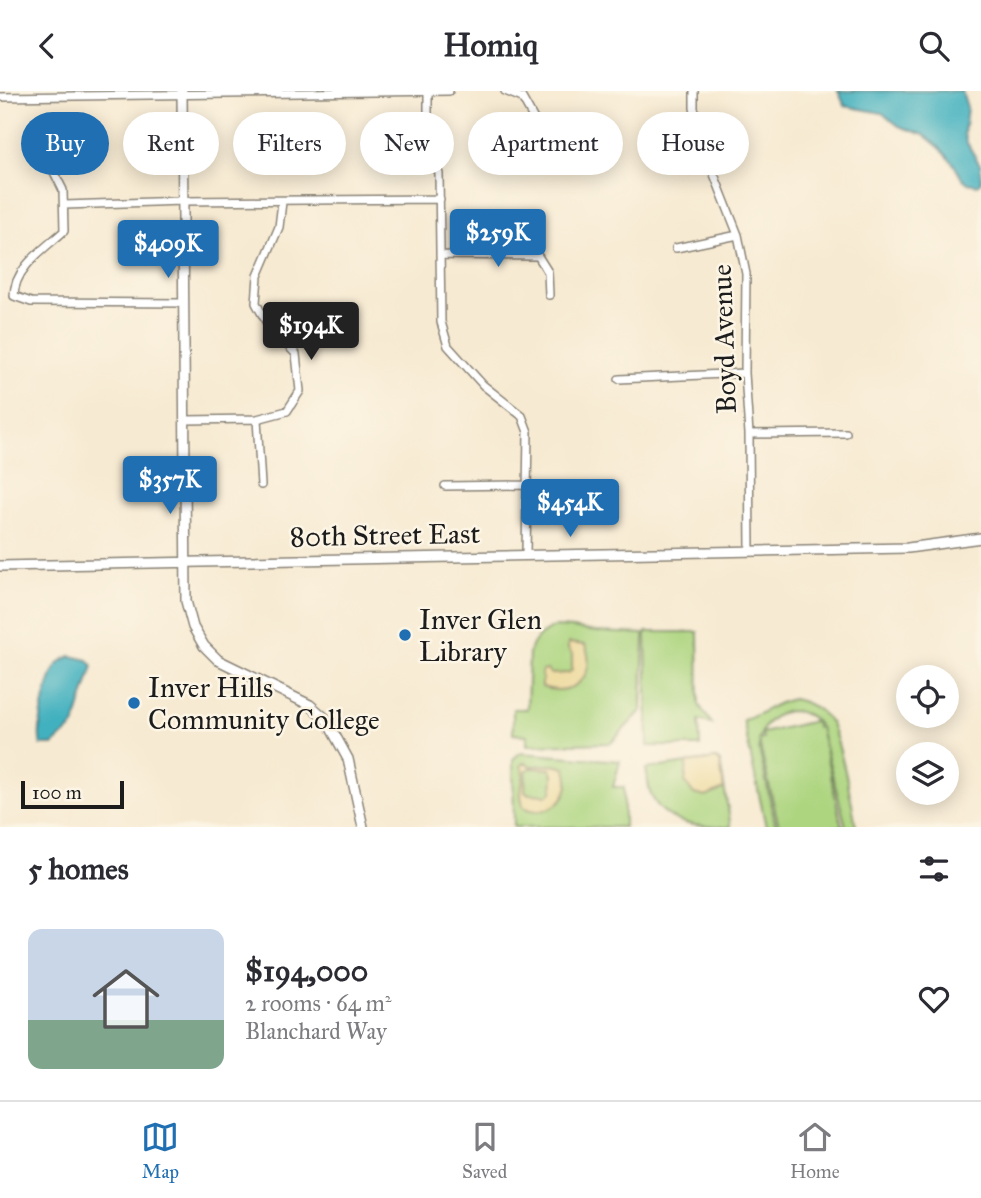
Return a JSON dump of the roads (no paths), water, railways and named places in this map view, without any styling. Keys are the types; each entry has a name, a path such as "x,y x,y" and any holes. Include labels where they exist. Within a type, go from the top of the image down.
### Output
{"street":[{"path":"428,91 428,138 439,174 441,322 448,345 483,385 522,416 528,432 526,554"},
{"path":"0,97 449,91"},
{"path":"505,91 522,97 530,112"},
{"name":"Boyd Avenue","path":"694,91 694,108 706,154 738,235 746,274 744,373 750,551"},
{"path":"182,93 186,601 193,627 204,646 218,660 310,705 326,719 348,759 363,827"},
{"path":"57,175 62,183 65,205 64,231 29,263 15,284 15,296 31,302 182,303"},
{"path":"65,205 183,201 440,199"},
{"path":"185,420 257,419 287,411 300,391 296,353 268,325 257,303 258,276 279,227 282,202"},
{"path":"676,248 738,235"},
{"path":"440,255 538,255 548,272 549,295"},
{"path":"619,379 744,373"},
{"path":"257,419 261,485"},
{"path":"748,434 846,433"},
{"path":"445,487 527,485"},
{"name":"80th Street East","path":"0,566 908,548 981,538"}],"water":[{"path":"838,91 962,91 967,107 964,134 980,165 981,181 978,185 968,183 941,149 924,135 899,126 882,113 845,106"},
{"path":"71,656 88,660 93,666 74,726 53,745 41,745 41,716 50,680 57,665"}],"place":[{"name":"Inver Glen Library","path":"405,635"},
{"name":"Inver Hills Community College","path":"134,703"}]}
